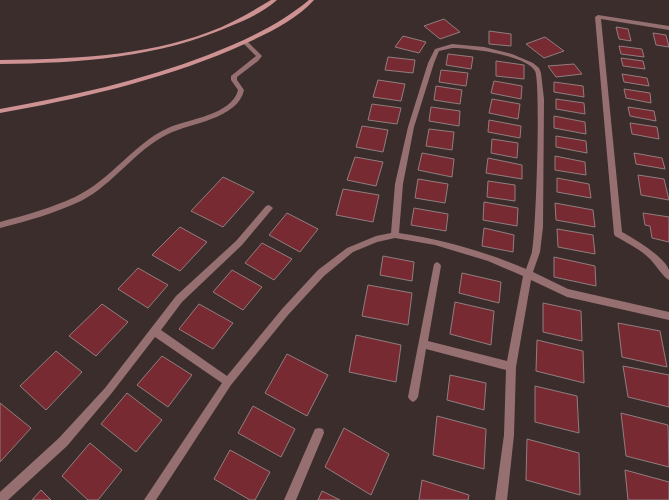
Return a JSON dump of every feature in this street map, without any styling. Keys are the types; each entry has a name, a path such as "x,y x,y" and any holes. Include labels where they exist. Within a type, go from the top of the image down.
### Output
{"main road":[{"path":"0,62 96,59 151,50 192,40 221,29 256,13 275,0"},
{"path":"0,111 102,91 190,65 245,42 297,14 312,0"}],"lane":[{"path":"669,28 598,17 618,234 644,248 661,265 669,276"},
{"path":"0,225 38,215 65,205 89,193 107,180 137,152 155,138 169,130 229,108 240,94 241,90 234,80 234,76 256,60 259,56 245,42"},
{"path":"394,235 399,184 411,127 431,63 437,50 451,46 506,54 524,60 536,68 540,79 539,227 536,252 528,274 511,367 509,435 501,500"},
{"path":"3,498 63,442 108,391 179,299 239,243 269,208"},
{"path":"150,500 228,382 285,312 321,272 350,250 376,239 394,235 436,242 490,258 567,293 669,316"},
{"path":"413,397 437,266"},
{"path":"155,331 228,382"},
{"path":"423,344 511,367"},
{"path":"290,500 319,433"}],"building":[{"path":"444,19 460,32 440,39 424,26"},
{"path":"616,27 628,29 631,41 619,39"},
{"path":"489,31 511,34 511,46 489,44"},
{"path":"653,33 666,35 669,47 656,45"},
{"path":"403,36 426,42 419,53 395,47"},
{"path":"545,37 564,51 544,58 526,44"},
{"path":"619,46 642,49 644,57 621,54"},
{"path":"448,54 473,57 471,69 446,65"},
{"path":"388,57 415,60 413,73 385,70"},
{"path":"621,58 643,61 645,69 623,66"},
{"path":"496,61 524,65 524,79 496,76"},
{"path":"574,64 582,74 556,77 548,66"},
{"path":"441,70 468,73 466,86 439,82"},
{"path":"622,74 647,78 649,86 624,82"},
{"path":"378,80 405,84 401,101 373,97"},
{"path":"494,81 522,86 521,99 491,93"},
{"path":"554,82 583,86 584,97 554,92"},
{"path":"436,86 462,90 460,104 434,100"},
{"path":"624,89 650,93 651,103 626,98"},
{"path":"492,99 520,104 518,119 489,113"},
{"path":"556,99 584,103 585,114 556,109"},
{"path":"372,104 401,108 397,124 368,120"},
{"path":"431,107 460,111 459,126 429,121"},
{"path":"628,107 654,111 656,121 630,116"},
{"path":"554,116 585,122 586,134 554,128"},
{"path":"489,120 521,126 520,138 488,132"},
{"path":"630,123 657,127 659,139 632,134"},
{"path":"362,126 388,130 383,152 356,147"},
{"path":"429,129 454,132 452,150 426,146"},
{"path":"556,136 586,141 587,153 556,147"},
{"path":"492,139 518,143 517,158 491,153"},
{"path":"422,153 454,159 452,177 418,170"},
{"path":"634,153 662,158 665,169 636,164"},
{"path":"555,156 585,162 586,175 555,170"},
{"path":"355,157 383,162 376,186 347,180"},
{"path":"488,158 522,165 522,179 486,173"},
{"path":"638,175 664,179 669,200 641,195"},
{"path":"223,177 254,192 223,227 191,211"},
{"path":"557,178 589,184 591,198 557,192"},
{"path":"418,179 448,184 445,203 415,198"},
{"path":"488,181 515,185 515,201 487,197"},
{"path":"343,189 379,195 373,222 336,215"},
{"path":"484,202 518,208 517,226 483,220"},
{"path":"555,203 593,210 595,227 556,220"},
{"path":"414,208 448,214 446,231 411,225"},
{"path":"287,213 318,229 300,252 269,235"},
{"path":"643,213 669,217 669,242 652,238 650,226 645,225"},
{"path":"180,227 207,242 180,271 152,255"},
{"path":"484,228 514,235 513,252 482,246"},
{"path":"557,229 593,235 595,254 558,247"},
{"path":"262,243 292,259 274,280 245,263"},
{"path":"383,256 414,262 412,281 380,275"},
{"path":"554,257 595,266 596,286 554,277"},
{"path":"138,268 168,285 148,308 118,289"},
{"path":"232,270 262,287 243,310 213,292"},
{"path":"462,273 501,282 499,303 459,293"},
{"path":"368,285 412,293 408,325 362,316"},
{"path":"455,302 494,311 491,345 450,334"},
{"path":"543,303 581,311 582,341 543,332"},
{"path":"102,304 128,322 96,356 69,336"},
{"path":"199,304 233,323 213,349 179,329"},
{"path":"618,323 660,331 667,367 622,357"},
{"path":"356,335 401,345 396,382 349,372"},
{"path":"537,340 583,351 584,383 536,371"},
{"path":"56,351 82,372 46,410 20,386"},
{"path":"287,354 328,375 307,416 265,393"},
{"path":"162,356 192,375 168,407 137,385"},
{"path":"623,366 669,375 669,407 628,397"},
{"path":"450,375 486,383 484,410 447,400"},
{"path":"535,386 577,396 579,433 535,422"},
{"path":"127,393 162,420 136,452 101,424"},
{"path":"0,403 31,428 0,462"},
{"path":"253,406 295,429 281,457 238,433"},
{"path":"621,413 668,425 669,467 626,456"},
{"path":"437,416 486,429 484,469 433,455"},
{"path":"344,428 389,454 371,495 325,467"},
{"path":"527,439 579,453 580,495 526,480"},
{"path":"90,443 122,470 98,500 88,500 62,476"},
{"path":"230,450 270,472 255,500 250,500 214,479"},
{"path":"625,470 669,482 669,500 628,500"},
{"path":"422,480 469,495 468,500 419,500"},
{"path":"41,490 51,500 32,500"},
{"path":"322,491 340,500 318,500"}]}
